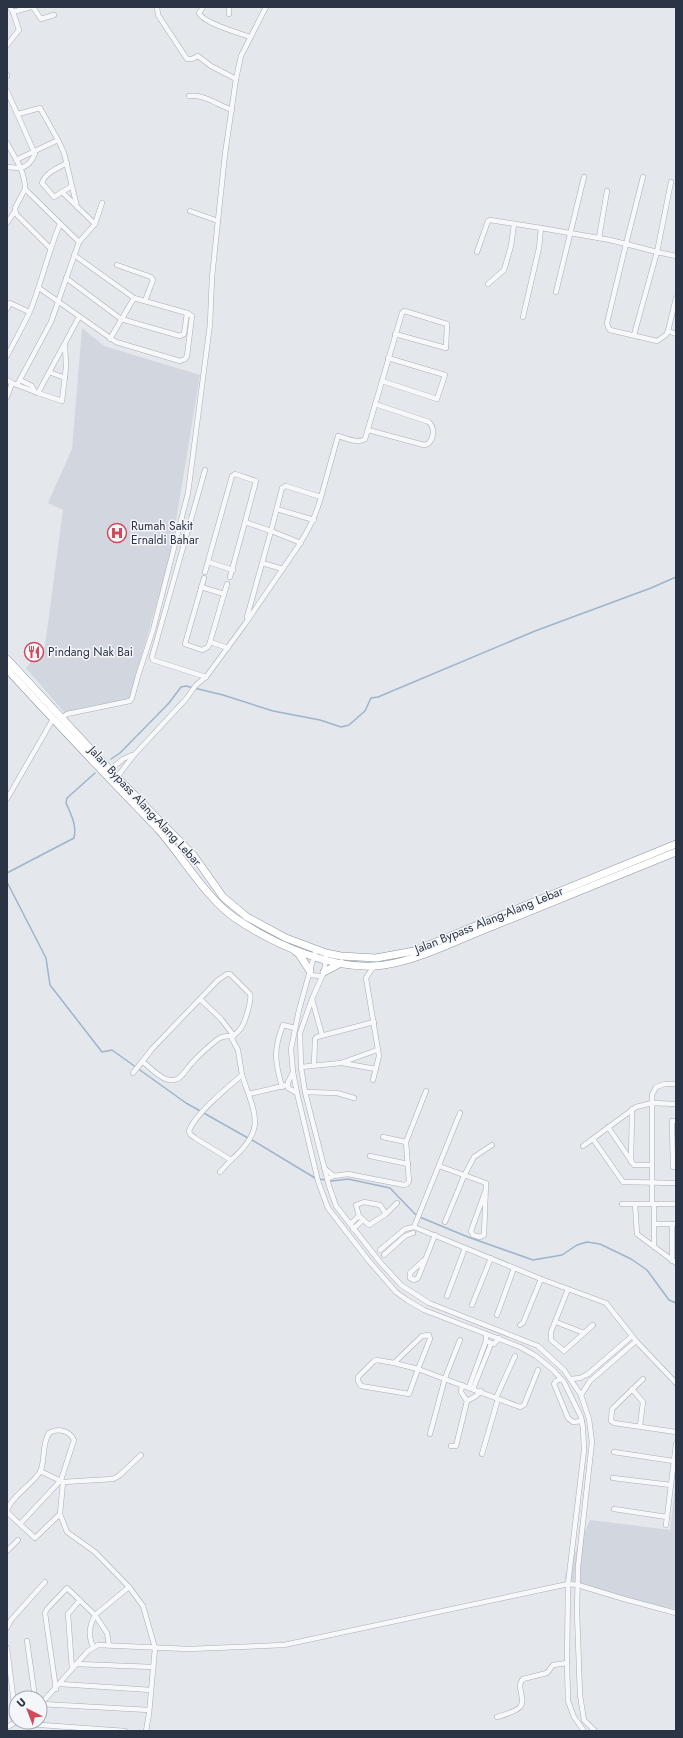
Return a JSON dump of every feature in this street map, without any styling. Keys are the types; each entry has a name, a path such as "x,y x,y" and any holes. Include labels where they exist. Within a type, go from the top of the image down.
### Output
{"highway":[{"name":"Jalan Bypass Alang-Alang Lebar","path":"7,658 62,718 220,905 234,917 254,930 290,948 314,953 341,963 374,966 396,963 439,948 676,852"},
{"name":"Jalan Bypass Alang-Alang Lebar","path":"7,669 53,719 104,768 117,777 194,856 223,897 232,906 247,917 314,953"},
{"name":"Jalan Bypass Alang-Alang Lebar","path":"326,957 376,958 414,951 676,844"},
{"path":"290,948 299,954 309,973"},
{"path":"323,974 341,963"}],"street":[{"path":"7,45 19,30 10,9 32,7 41,19 54,15"},
{"path":"157,7 158,15 187,59 192,59 198,56 211,66 236,79"},
{"path":"203,7 199,13 201,17 222,27 250,37"},
{"path":"229,7 230,14"},
{"path":"62,718 67,714 130,700 132,698 153,630 188,493 210,324 225,154 236,79 241,56 266,7"},
{"path":"7,91 36,154 21,169 7,168"},
{"path":"189,96 202,96 232,110"},
{"path":"18,114 40,108 58,140 67,163 77,207"},
{"path":"16,160 34,150 58,140"},
{"path":"7,143 26,181 25,189 15,211 7,223"},
{"path":"67,163 54,170 43,180 42,183 54,197 72,186"},
{"path":"556,292 584,177"},
{"path":"643,177 607,323 608,327 610,330 657,341 666,335 668,331 674,315 676,298"},
{"path":"634,335 657,252 671,182"},
{"path":"25,189 79,242"},
{"path":"599,238 607,191"},
{"path":"62,192 95,224"},
{"path":"17,385 51,322 79,242 95,224 102,203"},
{"path":"15,211 50,248"},
{"path":"190,211 218,221"},
{"path":"477,252 489,220 570,232 676,256"},
{"path":"7,356 30,312 50,248 60,224"},
{"path":"488,284 504,270 511,246 514,224"},
{"path":"523,317 539,248 541,228"},
{"path":"38,288 116,342 180,361 187,356 192,316 187,313 134,298 74,255"},
{"path":"117,265 151,277 153,280 145,301"},
{"path":"66,278 122,319 180,336 184,334 187,313"},
{"path":"110,339 134,298"},
{"path":"7,309 10,303 30,312"},
{"path":"117,777 134,755 196,685 206,677 283,569 314,520 338,436 362,441 365,439 395,334 402,313 408,312 446,324 446,348 395,334"},
{"path":"37,393 50,372 79,317"},
{"path":"668,331 676,334"},
{"path":"7,380 37,393 62,401 65,378 65,342"},
{"path":"382,381 437,398 445,375 388,358"},
{"path":"50,372 65,378"},
{"path":"20,380 32,386 37,393"},
{"path":"7,397 12,383"},
{"path":"368,430 424,445 428,444 432,437 433,428 429,422 375,404"},
{"path":"204,470 152,657 153,660 206,677"},
{"path":"205,572 232,476 235,474 256,481 230,577"},
{"path":"245,624 282,488 286,486 321,497"},
{"path":"277,509 314,520"},
{"path":"245,522 300,542"},
{"path":"208,562 232,570"},
{"path":"262,563 283,569"},
{"path":"204,578 185,644 202,650 208,647 210,642 227,584"},
{"path":"201,587 224,594"},
{"path":"210,642 228,648"},
{"path":"7,799 53,719"},
{"path":"104,768 134,755"},
{"path":"314,953 291,1049 297,1093 318,1181 323,1198 332,1215 396,1292 406,1300 424,1310 520,1347 536,1356 553,1370 561,1379 573,1399 582,1421 584,1450 582,1475 568,1584 567,1663 568,1701 574,1717 584,1731"},
{"path":"326,957 323,974 300,1033 301,1067 305,1092 317,1142 327,1180 336,1206 380,1262 401,1284 429,1302 538,1346 550,1356 571,1379 581,1395 589,1419 592,1442 580,1551 578,1585 577,1612 581,1710 584,1720 595,1731"},
{"path":"373,1080 379,1056 366,978 374,966"},
{"path":"309,973 323,974"},
{"path":"135,1071 145,1057 218,980 227,974 234,978 250,994 251,1000 243,1025 232,1036 219,1038 190,1064 182,1075 176,1080 172,1081 164,1078 142,1063"},
{"path":"200,999 221,1018 232,1036 238,1050 242,1075 249,1094 255,1120 255,1130 252,1137 241,1152 230,1160 220,1172"},
{"path":"312,1000 322,1036"},
{"path":"314,1065 315,1039 374,1022"},
{"path":"295,1028 283,1025 275,1056 285,1086 297,1093"},
{"path":"301,1067 341,1062 377,1050"},
{"path":"341,1062 376,1069"},
{"path":"249,1094 285,1086 293,1072"},
{"path":"230,1160 190,1134 190,1128 200,1115 242,1075"},
{"path":"654,1247 652,1095 656,1086 676,1084"},
{"path":"327,1180 334,1176 348,1174 407,1184 409,1181 406,1142 426,1091"},
{"path":"305,1092 337,1093 354,1098"},
{"path":"583,1146 632,1110 643,1104 676,1104"},
{"path":"631,1162 632,1110"},
{"path":"414,1227 460,1113"},
{"path":"676,1121 672,1121 674,1130 673,1167 676,1167"},
{"path":"608,1127 634,1165 652,1166"},
{"path":"307,1134 315,1134"},
{"path":"382,1137 406,1142"},
{"path":"593,1139 623,1182 676,1183"},
{"path":"309,1143 313,1141 317,1142"},
{"path":"445,1222 464,1176 474,1157 492,1145"},
{"path":"370,1156 408,1164"},
{"path":"439,1166 486,1183 484,1235 480,1237 473,1235 471,1231 485,1192"},
{"path":"324,1168 334,1176"},
{"path":"386,1214 380,1205 364,1202 356,1205 361,1218 370,1225 386,1214 397,1203"},
{"path":"622,1204 676,1204"},
{"path":"635,1204 636,1232 674,1262"},
{"path":"350,1224 361,1218"},
{"path":"353,1229 361,1218"},
{"path":"654,1224 674,1224 674,1262"},
{"path":"373,1253 380,1250 402,1231 414,1227 541,1279 606,1303 636,1341 676,1383"},
{"path":"402,1231 406,1236"},
{"path":"380,1262 384,1255 406,1236 413,1233"},
{"path":"424,1260 435,1235"},
{"path":"447,1296 465,1248"},
{"path":"380,1250 384,1255"},
{"path":"472,1305 491,1258"},
{"path":"497,1315 514,1268"},
{"path":"520,1325 523,1323 541,1279"},
{"path":"568,1289 550,1337 562,1351 593,1325"},
{"path":"556,1322 584,1333"},
{"path":"471,1388 486,1341 486,1334"},
{"path":"394,1363 422,1336 428,1335 430,1339 418,1368 410,1393 408,1394 381,1388 361,1386 358,1381 358,1377 376,1360 418,1368 520,1407 524,1405 538,1370"},
{"path":"571,1379 580,1378 588,1374 632,1336"},
{"path":"471,1388 491,1344 494,1344 499,1338"},
{"path":"520,1347 523,1339"},
{"path":"430,1434 445,1378 460,1340"},
{"path":"486,1341 491,1344"},
{"path":"581,1395 590,1381 636,1341"},
{"path":"482,1454 497,1399 515,1356"},
{"path":"580,1378 585,1387"},
{"path":"561,1379 556,1381 554,1384 568,1418 573,1422 582,1421"},
{"path":"643,1379 612,1410 611,1421 614,1423 676,1432"},
{"path":"462,1385 461,1392 467,1401"},
{"path":"632,1389 643,1402 640,1426"},
{"path":"451,1446 456,1446 467,1401 481,1391"},
{"path":"60,1514 35,1538 9,1514 7,1509 40,1471 49,1433 57,1430 66,1432 74,1440 62,1481 60,1514 67,1532 95,1552 129,1587 143,1606 155,1648 146,1731"},
{"path":"666,1525 676,1444"},
{"path":"614,1452 673,1461"},
{"path":"40,1471 62,1481 113,1479 120,1475 141,1455"},
{"path":"613,1478 671,1485"},
{"path":"20,1524 62,1481"},
{"path":"614,1509 667,1516"},
{"path":"7,1551 18,1540"},
{"path":"7,1628 11,1620 44,1582"},
{"path":"48,1696 76,1664 93,1647 98,1645 188,1649 284,1645 568,1584 578,1585 676,1613"},
{"path":"93,1647 89,1634 91,1623 95,1615 129,1587"},
{"path":"56,1688 45,1611 67,1588 95,1615 107,1633 109,1645"},
{"path":"72,1669 68,1614 80,1600"},
{"path":"27,1642 34,1690"},
{"path":"7,1648 13,1690"},
{"path":"497,1717 521,1706 522,1701 520,1685 523,1680 547,1673 553,1665 567,1663"},
{"path":"76,1664 153,1667"},
{"path":"60,1684 151,1690"},
{"path":"48,1704 149,1710"},
{"path":"48,1726 124,1731"}],"shaded area":[{"name":"Rumah Sakit Ernaldi Bahar","path":"82,328 104,346 200,375 170,557 129,699 65,713 26,668 45,646 63,510 48,503 72,449"},
{"path":"676,1479 676,1609 628,1602 564,1578 590,1520 670,1530"}],"waterway":[{"path":"111,759 120,753 169,703 181,687 186,686 223,695 273,711 320,720 341,727 349,725 365,711 371,698 378,697 535,631 651,588 676,577"},
{"path":"7,873 74,838 75,829 72,816 66,803 67,798 95,773"},
{"path":"7,882 46,958 50,985 102,1052 112,1050 186,1103 248,1138"},
{"path":"252,1140 315,1178"},
{"path":"319,1179 332,1181 348,1179 390,1188 415,1214 422,1218 468,1237 533,1260 562,1255 577,1245 587,1242 600,1244 631,1259 647,1270 669,1300 676,1303"}],"place":[{"name":"Rumah Sakit Ernaldi Bahar","path":"117,533"},
{"name":"Pindang Nak Bai","path":"34,652"}]}
